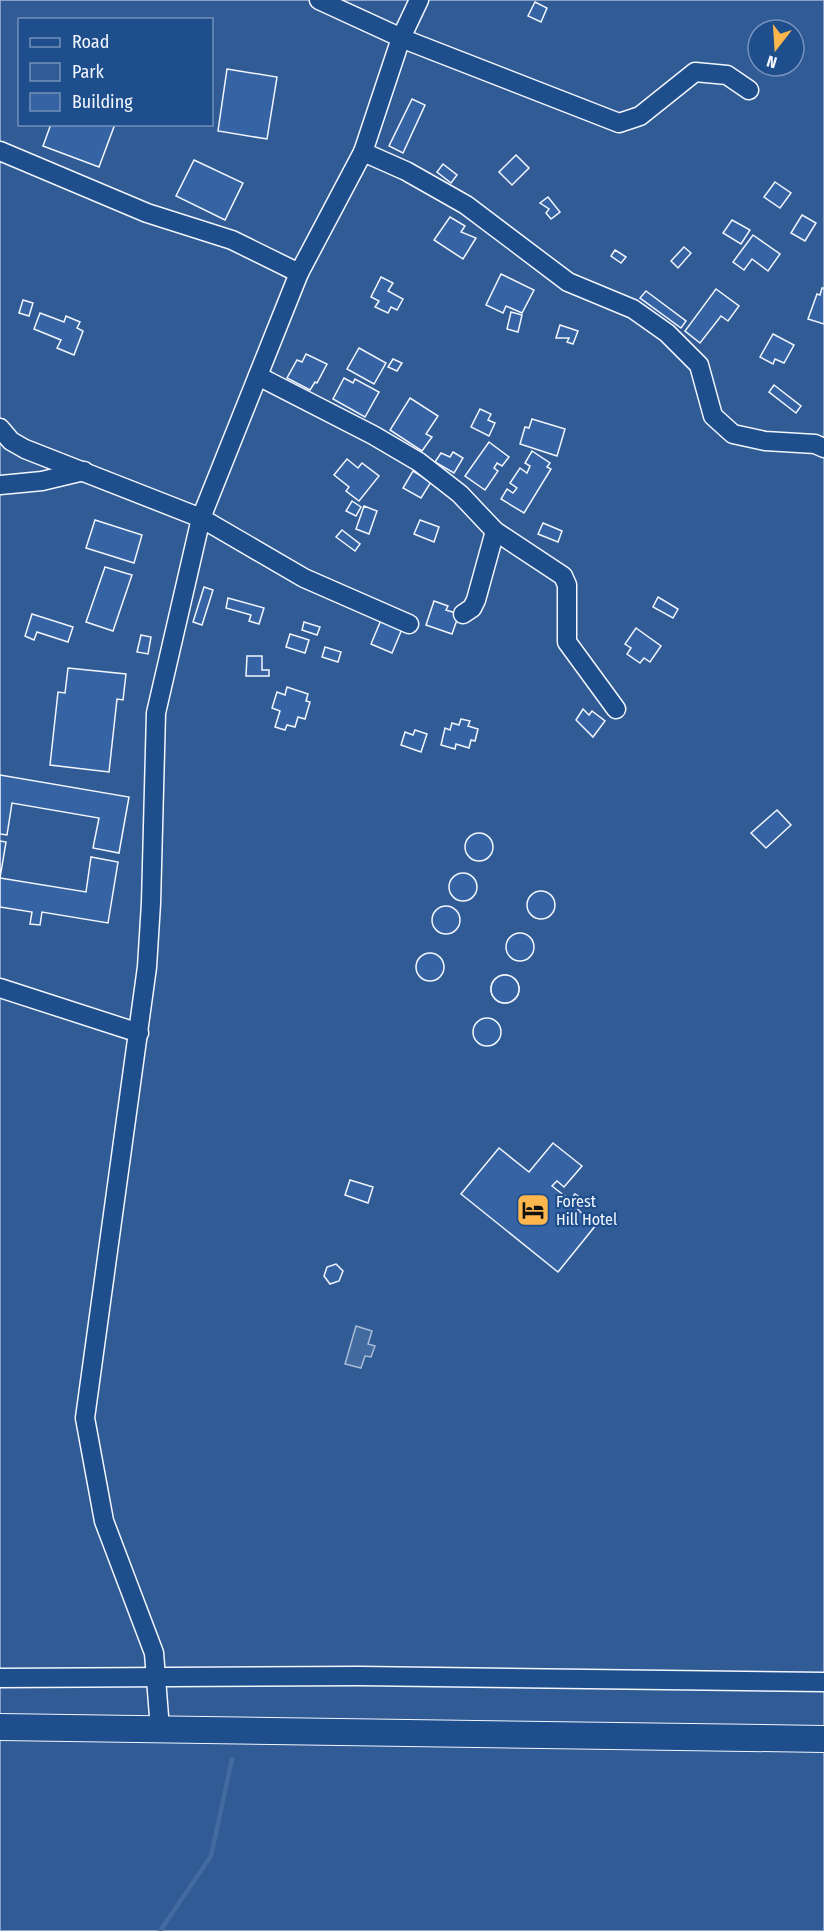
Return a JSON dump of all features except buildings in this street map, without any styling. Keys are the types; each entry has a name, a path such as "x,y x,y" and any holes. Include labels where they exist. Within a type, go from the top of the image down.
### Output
{"highway":[{"path":"0,1727 824,1739"}],"street":[{"path":"319,0 401,38 619,123 640,116 695,72 727,75 749,90"},
{"path":"160,1729 154,1653 104,1521 86,1418 139,1033 151,903 156,712 201,518 299,273 363,152 401,38 419,0"},
{"path":"0,151 147,213 232,240 299,273"},
{"path":"363,152 406,171 458,200 568,282 633,309 667,333 699,365 713,416 733,434 765,441 815,444 824,448"},
{"path":"258,376 373,435 419,462 460,494 495,531 565,579 567,642 616,709"},
{"path":"0,428 11,441 25,448 201,518 304,578 409,624"},
{"path":"0,485 42,481 84,471"},
{"path":"463,614 472,608 476,600 495,531"},
{"path":"0,988 139,1033"},
{"path":"0,1678 359,1676 824,1682"}],"green space":[{"path":"0,0 824,0 824,1931 0,1931"}],"shaded area":[{"path":"356,1326 372,1331 368,1344 375,1346 371,1357 365,1356 361,1368 345,1364"}],"waterway":[{"path":"160,1931 211,1856 232,1759"}],"place":[{"name":"Forest Hill Hotel","path":"533,1210"}]}
